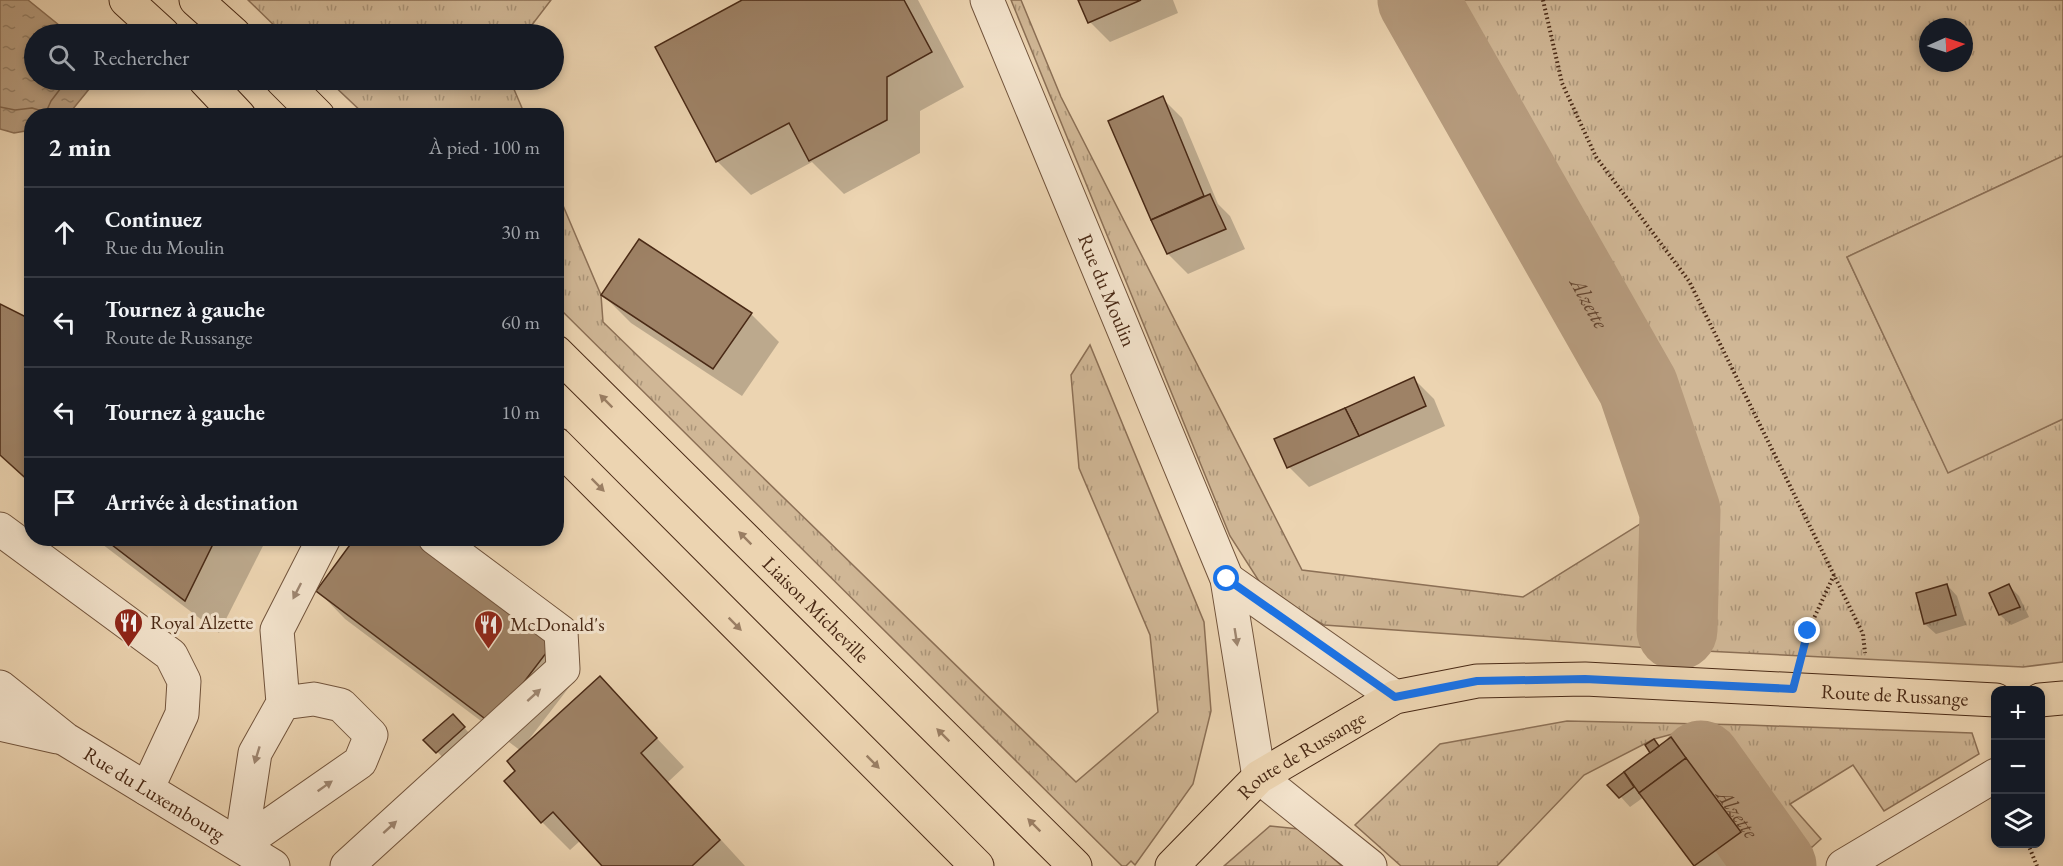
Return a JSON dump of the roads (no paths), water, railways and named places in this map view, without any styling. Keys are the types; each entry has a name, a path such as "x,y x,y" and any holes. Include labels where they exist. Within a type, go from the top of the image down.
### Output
{"main road":[{"path":"126,0 152,24"},
{"path":"196,0 223,24"},
{"path":"214,90 231,108"},
{"path":"292,90 310,108"},
{"name":"Liaison Micheville","path":"564,360 1076,866"},
{"path":"564,452 977,866"},
{"name":"Route de Russange","path":"1172,866 1259,777 1395,697 1477,681 1585,679 1991,699"},
{"path":"2045,700 2063,699"}],"street":[{"name":"Rue du Moulin","path":"987,0 1227,579 1259,777"},
{"path":"0,529 171,655 184,681 182,714 147,789"},
{"path":"241,845 255,753 283,703 277,630 320,546"},
{"path":"347,866 563,669 561,632 446,546"},
{"path":"1227,579 1395,697"},
{"path":"0,687 65,739"},
{"path":"241,845 360,762 371,735 341,705 314,699 283,703"},
{"path":"0,724 65,739"},
{"name":"Rue du Luxembourg","path":"65,739 273,866"},
{"path":"1259,777 1370,866"},
{"path":"1843,866 1991,777"}],"water":[{"path":"0,0 28,0 58,24 24,24 24,90 88,90 74,108 24,108 24,131 14,133 0,129"}],"waterway":[{"name":"Alzette","path":"1418,0 1638,387 1680,511 1677,630"},
{"name":"Alzette","path":"1701,761 1776,866"}],"place":[{"name":"Royal Alzette","path":"129,648"},
{"name":"McDonald's","path":"489,650"}]}
